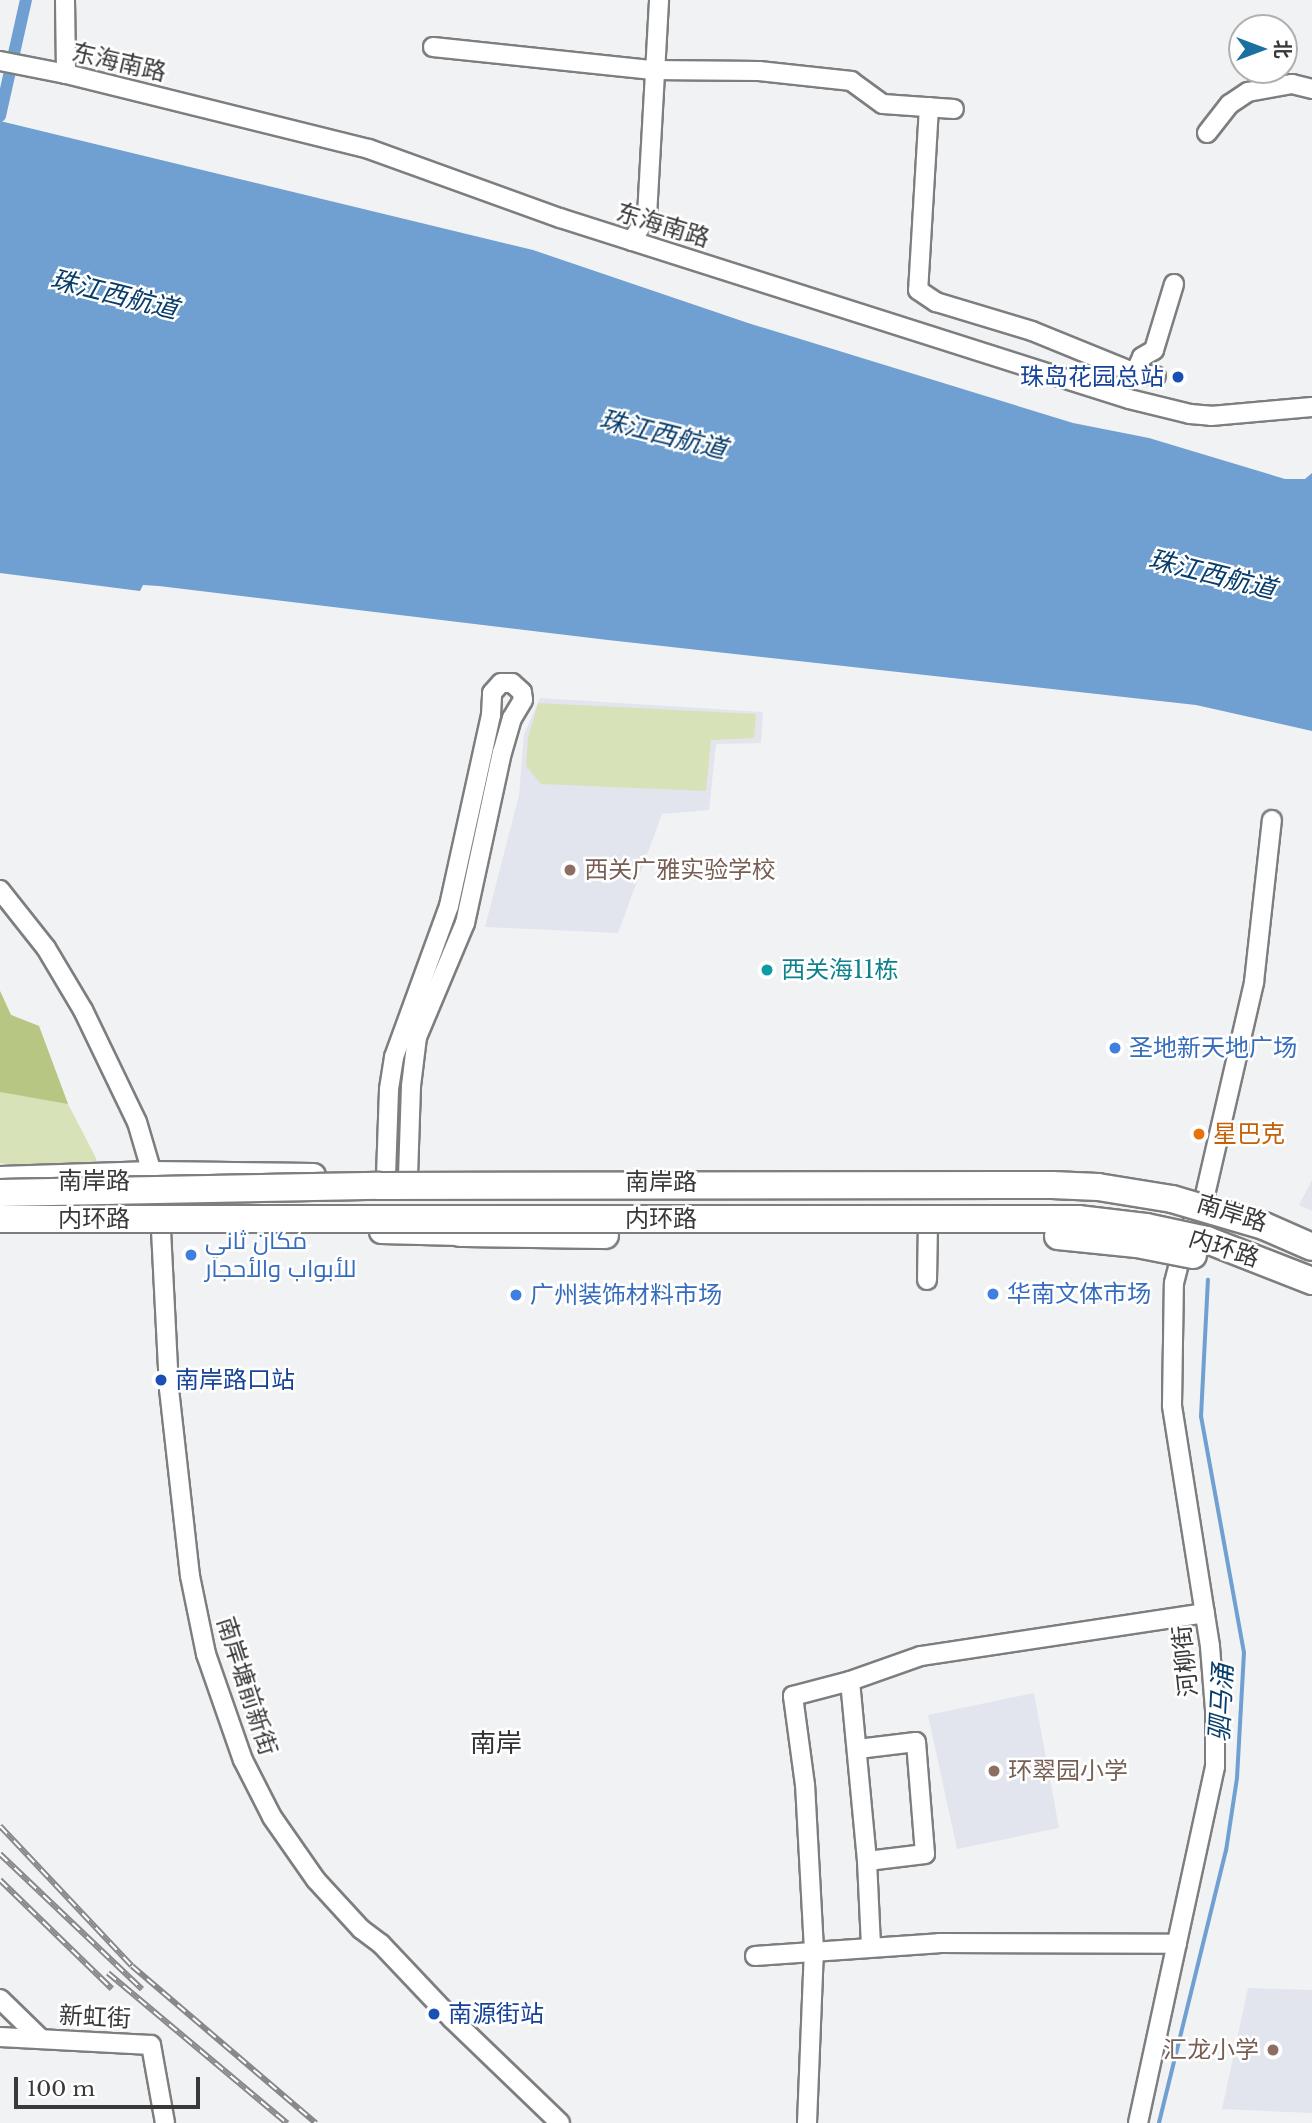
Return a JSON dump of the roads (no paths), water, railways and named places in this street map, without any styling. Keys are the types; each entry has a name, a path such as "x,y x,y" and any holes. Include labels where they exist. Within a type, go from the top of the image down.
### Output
{"highway":[{"path":"0,1176 391,1180"},
{"name":"内环路","path":"0,1191 391,1180 1098,1187 1202,1206 1264,1226 1312,1247"},
{"path":"0,1231 128,1213"},
{"name":"内环路","path":"0,1219 128,1213 1078,1219 1146,1227 1208,1240 1312,1281"},
{"path":"460,1233 605,1236 1069,1236 1169,1250 1312,1289"}],"main road":[{"path":"0,1176 152,1172 391,1180 1009,1172 1091,1175 1194,1219"},
{"name":"南岸路","path":"0,1191 1042,1194 1147,1201 1312,1270"},
{"name":"南岸路","path":"0,1208 58,1207 128,1213 1049,1208 1147,1201"},
{"path":"58,1207 96,1228"},
{"path":"460,1233 497,1209"},
{"path":"734,1209 769,1224"},
{"path":"128,1213 160,1230"},
{"path":"0,1231 96,1228 460,1233 510,1227 928,1221 1083,1224 1194,1219 1312,1233"},
{"path":"1247,1244 1312,1289"},
{"name":"南岸路","path":"1247,1244 1312,1254"}],"street":[{"path":"65,0 66,74"},
{"path":"632,241 647,216 653,70 660,0"},
{"path":"433,47 653,70 760,71 851,81 883,104 954,109"},
{"name":"东海南路","path":"0,61 66,74 369,149 632,241 1077,384 1190,414 1231,416 1312,407"},
{"path":"1207,133 1230,104 1248,92 1292,85 1312,89"},
{"path":"929,107 918,290 936,302 1032,331 1135,373 1156,376"},
{"path":"1135,373 1142,357 1154,350 1174,285"},
{"path":"501,683 512,683 522,692 523,700 512,718 502,752 465,923 417,1037 411,1086 391,1180 389,1089 394,1057 449,906 491,715 492,693 501,683"},
{"name":"河柳街","path":"1138,2123 1215,1767 1213,1682 1205,1614 1171,1405 1172,1304 1176,1269 1194,1219 1254,982 1272,820"},
{"path":"0,890 46,948 83,1010 137,1122 152,1172"},
{"path":"927,1280 928,1221"},
{"name":"南岸塘前新街","path":"160,1230 170,1402 190,1576 206,1654 243,1760 272,1817 316,1880 361,1929 381,1944 452,2019 560,2123"},
{"path":"807,2123 814,1950 805,1785 793,1696 850,1681 921,1656 1205,1614"},
{"path":"850,1681 867,1861 871,1947"},
{"path":"858,1749 916,1742 925,1854 867,1861"},
{"path":"755,1956 814,1950 1012,1941 1081,1946 1177,1944"},
{"path":"0,1999 41,2039"},
{"name":"新虹街","path":"0,2037 151,2045 165,2123"}],"water":[{"name":"珠江西航道","path":"0,121 533,250 748,323 1073,423 1149,438 1285,479 1305,479 1312,473 1312,731 1196,705 608,640 159,586 143,585 140,591 0,573"}],"waterway":[{"path":"0,116 26,0"},
{"name":"驷马涌","path":"1159,2123 1226,1851 1237,1778 1244,1653 1201,1417 1208,1280"}],"railway":[{"path":"0,1826 132,1966 316,2123"},
{"path":"0,1854 142,1989"},
{"path":"0,1880 112,1989"},
{"path":"108,1973 287,2123"}],"place":[{"name":"珠岛花园总站","path":"1178,377"},
{"name":"西关广雅实验学校","path":"570,870"},
{"name":"西关海11栋","path":"767,970"},
{"name":"圣地新天地广场","path":"1115,1048"},
{"name":"星巴克","path":"1199,1134"},
{"name":"مكان ثاني للأبواب والأحجار","path":"191,1255"},
{"name":"华南文体市场","path":"993,1294"},
{"name":"广州装饰材料市场","path":"516,1295"},
{"name":"南岸路口站","path":"161,1380"},
{"name":"环翠园小学","path":"994,1771"},
{"name":"南源街站","path":"434,2014"},
{"name":"汇龙小学","path":"1273,2050"}],"district":[{"name":"南岸","path":"496,1744"}]}
